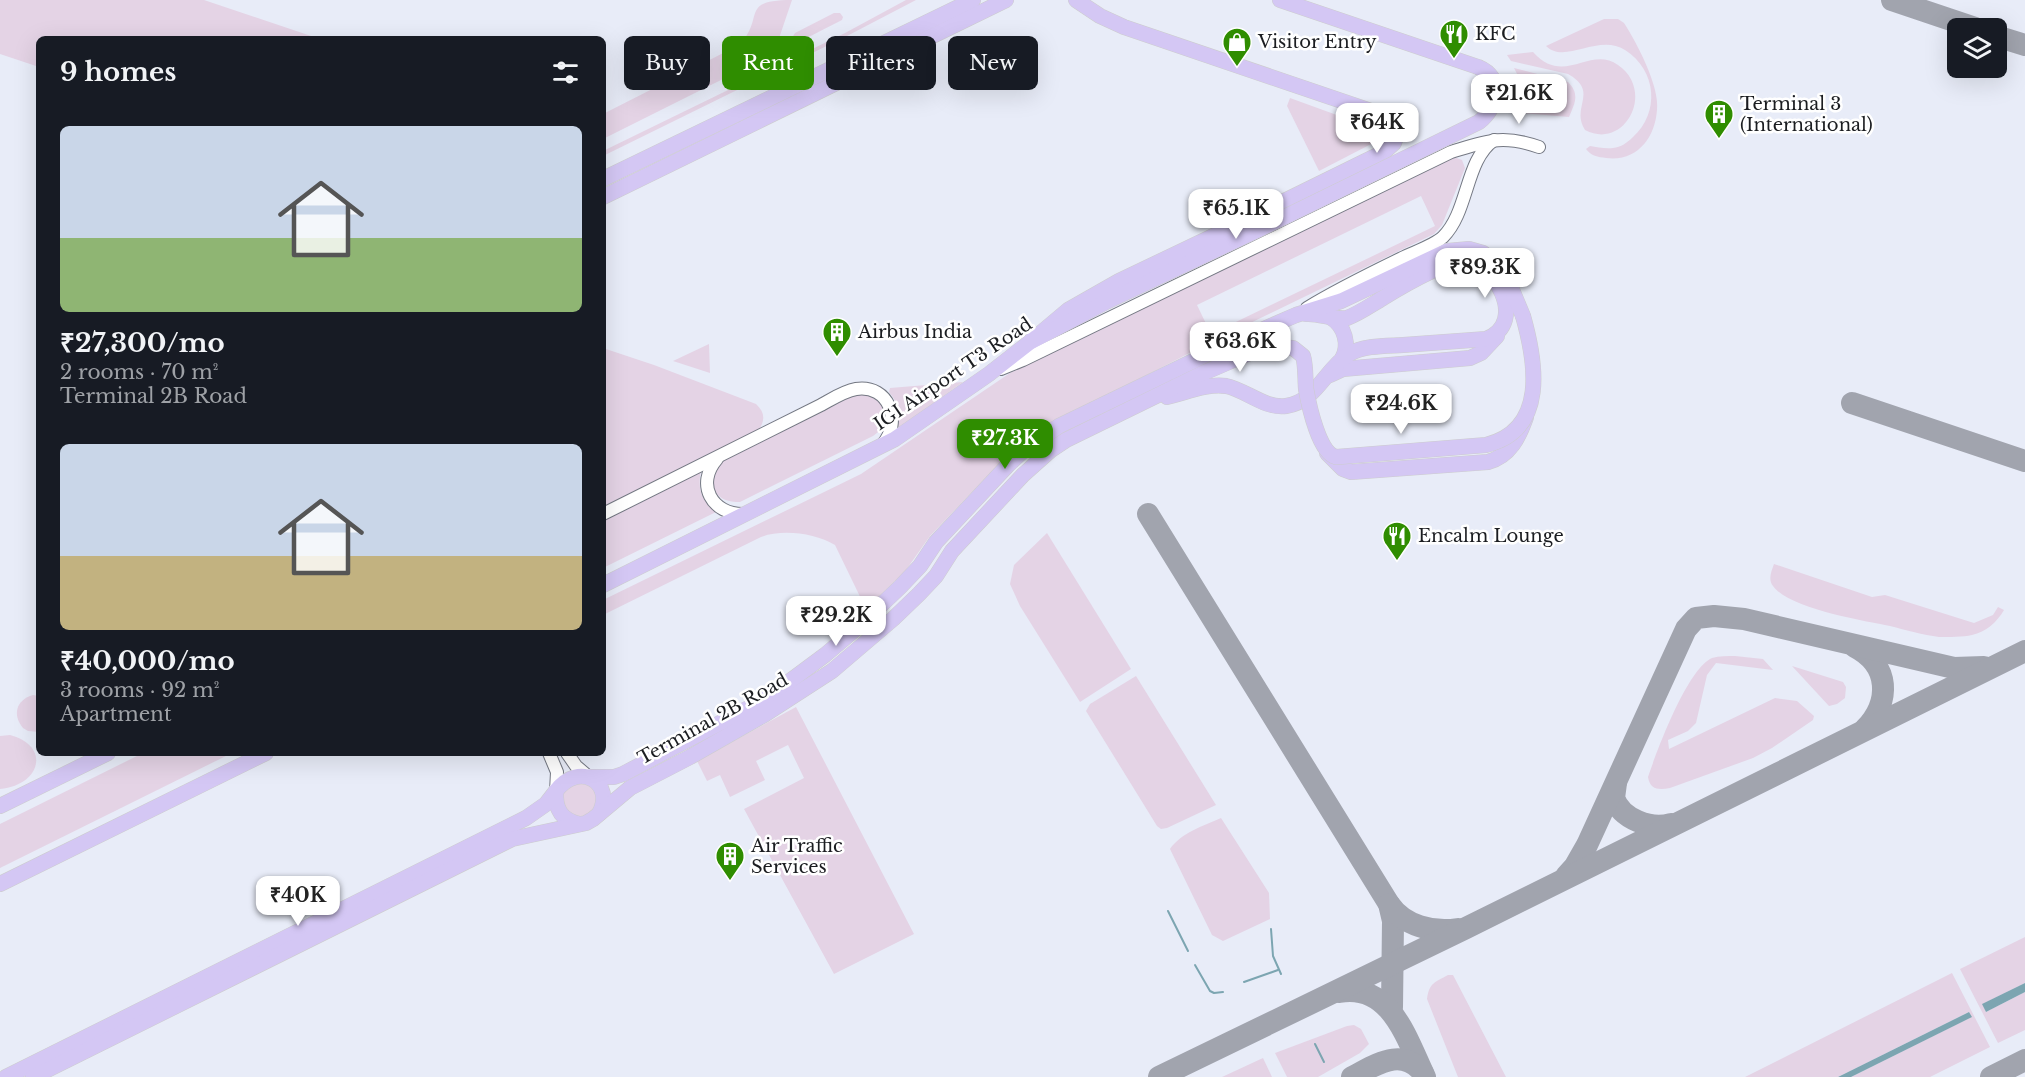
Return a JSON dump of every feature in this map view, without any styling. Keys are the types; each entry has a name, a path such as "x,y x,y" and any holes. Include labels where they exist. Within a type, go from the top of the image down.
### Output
{"main road":[{"path":"606,177 974,0"},
{"path":"606,196 1006,0"},
{"path":"1030,342 1068,310 1108,286 1384,152 1394,143 1398,131 1394,122 1386,116 1118,25 1077,0"},
{"name":"IGI Airport T3 Road","path":"606,584 876,450 921,422 1030,342 1106,302 1473,125 1491,110 1496,96 1494,82 1483,69 1280,0"},
{"name":"Terminal 2B Road","path":"589,777 614,777 623,774 756,704 825,655 900,587 920,566 936,542 1008,465 1039,439 1059,426 1218,349 1296,315 1341,301 1447,251 1461,249 1483,253 1497,264 1510,285 1523,316 1532,360 1532,389 1526,417 1514,433 1505,439 1486,445 1336,457 1327,453 1321,442 1309,404 1303,356 1293,348 1272,347 1230,362 1066,440 1037,462 952,551 936,576 919,594 832,671 764,716 630,788 599,814"},
{"path":"1138,404 1221,386 1235,389 1268,404 1286,406 1302,399 1339,369 1470,358 1486,348 1504,326 1506,307 1493,278 1478,265 1459,261 1417,278 1352,316 1341,319 1317,314 1296,315"},
{"path":"1327,377 1342,359 1347,347 1344,333 1337,322 1330,318"},
{"path":"1342,359 1366,348 1486,339 1493,337 1504,326"},
{"path":"900,587 909,584 919,594"},
{"path":"0,806 102,756"},
{"path":"0,884 260,756"},
{"path":"6,1077 525,818 546,804 556,791 574,776 589,777 596,782 603,794 599,814 586,823 512,839 33,1077"},
{"path":"556,791 560,813 565,819 579,824"}],"street":[{"path":"989,374 1023,360 1451,152 1495,140 1512,139 1539,147"},
{"path":"1296,315 1338,289 1441,238 1456,219 1475,167 1484,151 1495,140"},
{"path":"1451,152 1469,154 1473,158 1475,167"},
{"path":"606,512 856,389 876,392 890,406 893,426 890,436 876,450"},
{"path":"724,453 709,470 708,492 713,502 732,514 754,511"},
{"path":"550,756 557,772 556,791"},
{"path":"569,756 576,766 589,777"}],"shaded area":[{"path":"0,0 204,0 311,36 36,36 36,66 0,54"},
{"path":"792,0 780,36 746,36 755,12 765,3"},
{"path":"906,0 916,0 847,36 839,36"},
{"path":"834,13 840,13 843,17 842,20 811,36 793,36"},
{"path":"1604,19 1618,19 1624,23 1646,65 1657,100 1656,120 1648,139 1635,152 1617,158 1597,157 1586,149 1590,146 1619,147 1642,127 1651,104 1649,80 1644,69 1636,58 1615,46 1593,46 1563,52 1554,51 1546,46"},
{"path":"826,42 826,46 814,52 814,48"},
{"path":"1533,52 1544,62 1555,66 1566,66 1597,59 1608,60 1618,65 1629,76 1634,89 1635,103 1631,115 1623,126 1612,132 1599,134 1585,130 1581,122 1582,87 1577,81 1568,74 1511,61 1507,55"},
{"path":"722,54 722,80 710,86 710,60"},
{"path":"1514,68 1568,82 1575,95 1569,117 1522,113 1534,107"},
{"path":"650,90 701,90 606,138 606,112"},
{"path":"728,90 737,90 606,155 606,150"},
{"path":"1290,98 1367,126 1376,134 1375,142 1319,171 1287,106"},
{"path":"1454,157 1462,160 1465,168 1442,225 1434,234 1213,341 1032,434 1015,447 930,536 906,570 866,609 835,545 808,535 779,533 761,537 606,614 606,599 861,474 1010,373","holes":["1421,196 1435,226 1211,334 1197,305"]},
{"path":"709,344 710,373 673,361"},
{"path":"606,349 756,404 763,414 762,425 757,432 606,508"},
{"path":"963,382 897,429 898,409 889,392 890,388"},
{"path":"859,393 879,398 887,416 882,429 873,436 740,502 725,500 713,490 714,472 725,458"},
{"path":"701,471 700,489 707,503 716,512 606,567 606,519"},
{"path":"1047,533 1131,669 1080,702 1020,606 1010,584 1014,565"},
{"path":"1774,564 1872,597 1885,595 1974,623 1993,615 1998,607 2004,610 1991,626 1977,634 1951,637 1927,635 1862,621 1794,601 1781,594 1771,584 1770,576"},
{"path":"1735,656 1763,659 1773,670 1716,663 1707,675 1696,723 1688,731 1668,740 1669,749 1775,698 1797,701 1814,716 1813,720 1753,758 1670,788 1653,787 1648,777 1652,765 1674,712 1693,678 1702,665 1712,658"},
{"path":"1792,666 1843,682 1846,687 1845,698 1829,706"},
{"path":"1136,676 1216,805 1167,828 1161,829 1157,826 1086,711 1090,704"},
{"path":"36,696 36,732 23,728 18,718 19,704 27,697"},
{"path":"796,707 914,934 834,974 744,809 804,778 788,745 756,761 765,780 730,797 720,775 707,781 697,761"},
{"path":"10,735 23,740 32,748 36,756 36,765 25,780 14,786 0,789 0,736"},
{"path":"137,756 226,756 0,868 0,824"},
{"path":"586,783 595,790 597,807 583,819 566,813 562,795 569,785"},
{"path":"1221,818 1269,893 1270,919 1223,941 1212,935 1170,849 1186,834"},
{"path":"2025,937 2025,983 1983,1004 1986,1012 2025,992 2025,1030 1998,1043 1960,969"},
{"path":"1952,973 1990,1047 1930,1077 1851,1077 1971,1017 1969,1012 1838,1077 1745,1077"},
{"path":"1448,975 1453,975 1506,1077 1458,1077 1427,999 1431,986"},
{"path":"1354,1025 1361,1029 1369,1044 1360,1053 1318,1077 1287,1077 1275,1053"},
{"path":"1263,1058 1272,1077 1222,1077"}],"water":[{"path":"2025,983 2025,992 1986,1012 1982,1004"},
{"path":"1969,1012 1972,1017 1851,1077 1838,1077"}],"waterway":[{"path":"1168,911 1188,951"},
{"path":"1271,929 1273,956 1281,974"},
{"path":"1195,965 1210,991 1223,992"},
{"path":"1244,982 1278,970"},
{"path":"1315,1044 1324,1062"}],"taxiway":[{"path":"1892,0 1947,19"},
{"path":"2007,39 2025,45"},
{"path":"1852,403 2025,461"},
{"path":"1148,514 1389,904 1393,921 1392,1007"},
{"path":"1566,876 1575,866 1587,845 1686,629 1696,618 1714,616 1744,619 1954,668 1984,667"},
{"path":"1855,647 1875,664 1883,685 1879,707 1865,729"},
{"path":"1159,1077 1466,928 2025,651"},
{"path":"1616,783 1614,798 1623,812 1646,824 1671,824"},
{"path":"1389,904 1395,912 1411,923 1429,929 1458,929"},
{"path":"1339,992 1357,991 1372,996 1384,1005 1404,1031 1425,1077"},
{"path":"1352,1077 1379,1063 1398,1059 1415,1065 1423,1073"},
{"path":"1991,1077 2025,1060"}],"place":[{"name":"KFC","path":"1454,60"},
{"name":"Visitor Entry","path":"1237,68"},
{"name":"Terminal 3 (International)","path":"1719,140"},
{"name":"Airbus India","path":"837,358"},
{"name":"Encalm Lounge","path":"1397,562"},
{"name":"Air Traffic Services","path":"730,882"}]}
